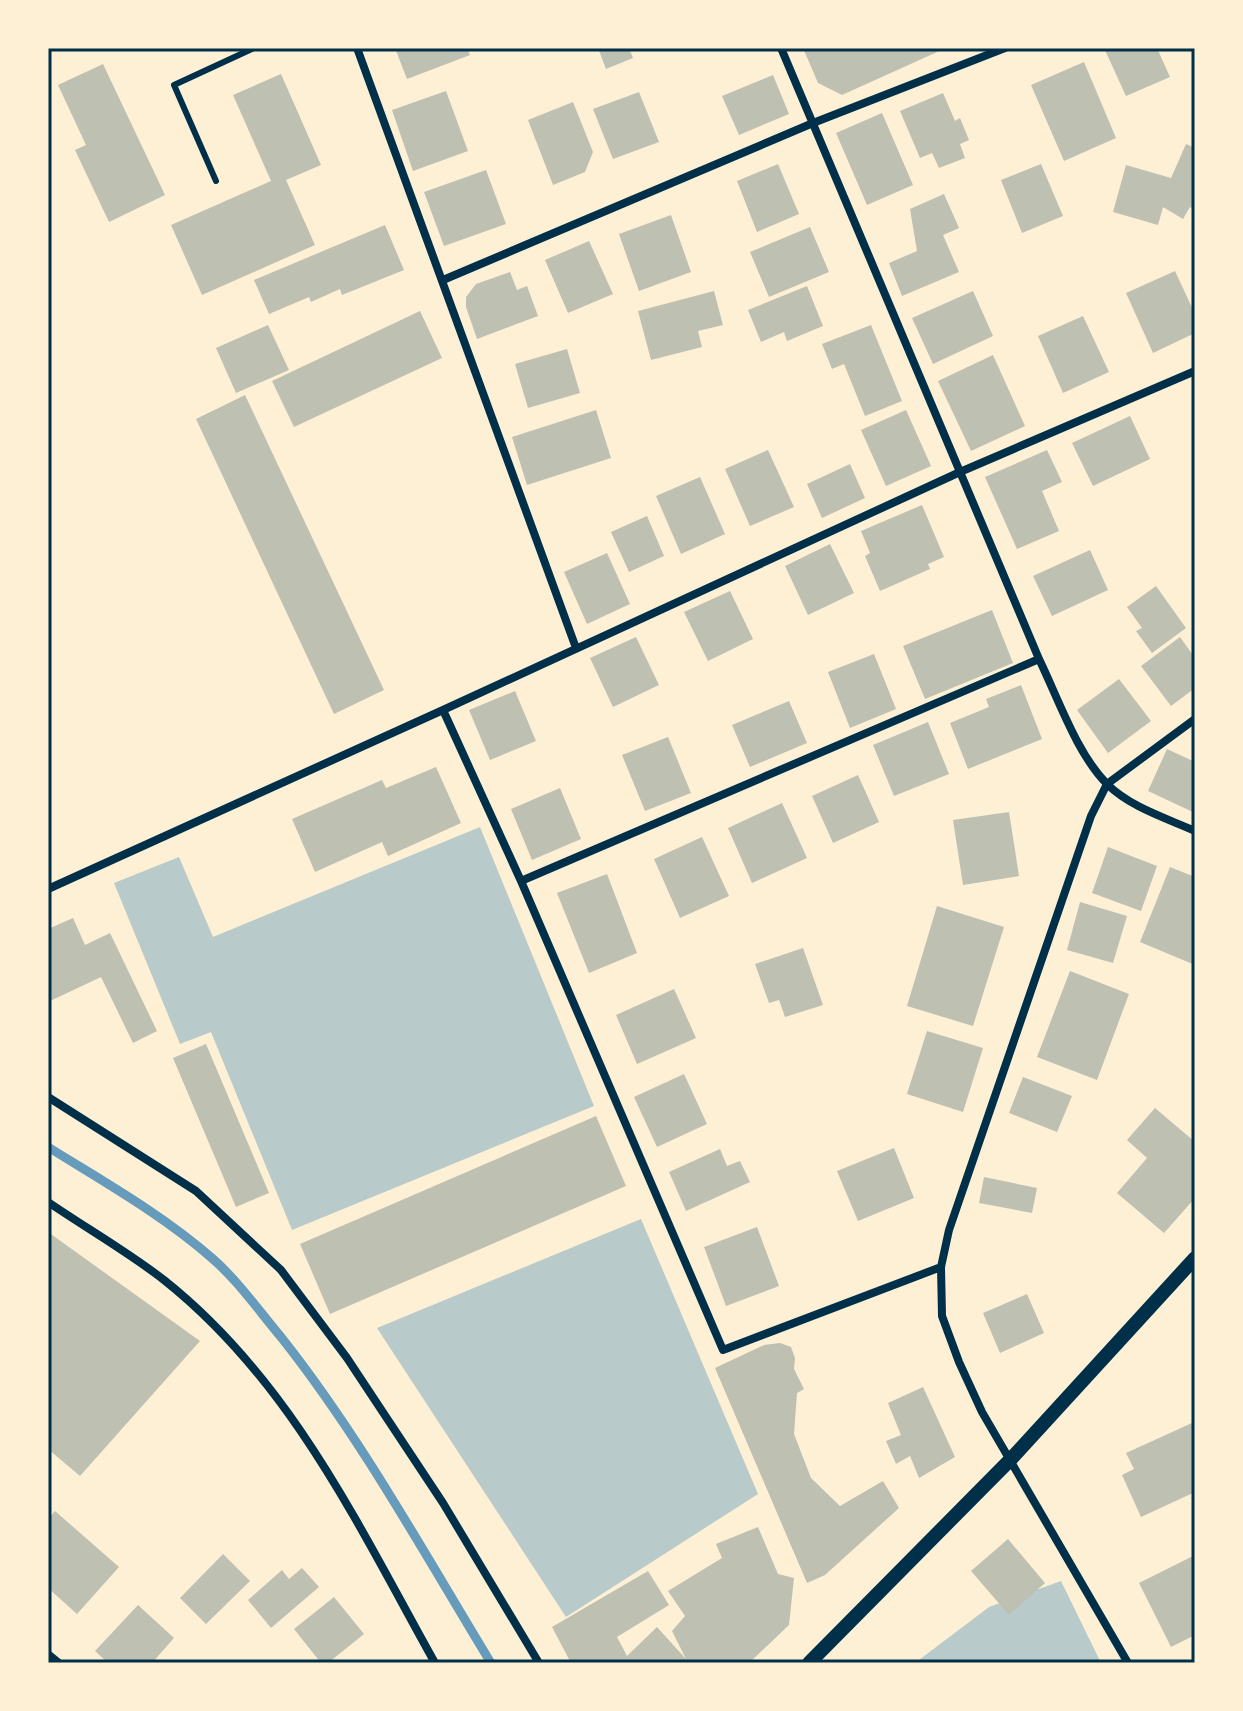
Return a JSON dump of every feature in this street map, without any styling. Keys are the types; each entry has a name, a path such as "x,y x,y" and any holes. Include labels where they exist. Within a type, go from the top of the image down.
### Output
{"street":[{"path":"357,48 576,648"},
{"path":"781,48 1039,659 1085,754 1107,784 1130,801 1195,831"},
{"path":"443,280 813,123 1005,48"},
{"path":"48,889 960,472 1195,371"},
{"path":"521,881 1039,659"},
{"path":"443,710 521,881 723,1350 941,1267"},
{"path":"1128,1663 982,1412 942,1316 941,1267 949,1230 1085,830 1107,784 1195,719"},
{"path":"48,1097 196,1191 281,1270 347,1358 443,1503 539,1663"},
{"path":"48,1202 164,1280 233,1345 287,1408 334,1482 435,1663"},
{"path":"809,1663 1011,1459 1195,1258"},
{"path":"48,1654 59,1663"}],"lane":[{"path":"216,181 174,85 254,48"}],"shaded area":[{"path":"480,827 594,1106 292,1230 211,1032 180,1044 114,883 179,857 213,937"},
{"path":"641,1219 758,1494 566,1617 377,1328"},
{"path":"1061,1581 1101,1663 915,1663 989,1607"}],"building":[{"path":"395,48 467,48 470,55 407,79"},
{"path":"598,48 629,48 633,58 606,69"},
{"path":"803,48 946,48 842,95 818,83"},
{"path":"1104,48 1157,48 1170,77 1126,96"},
{"path":"1084,62 1116,138 1064,161 1031,85"},
{"path":"103,64 165,195 109,222 75,150 86,145 58,85"},
{"path":"281,74 321,165 286,180 315,245 202,295 171,225 271,181 233,95"},
{"path":"773,75 789,114 739,135 722,96"},
{"path":"446,91 468,151 413,171 392,110"},
{"path":"639,92 659,142 613,159 593,109"},
{"path":"943,93 955,121 960,118 969,140 960,144 965,158 939,168 932,153 920,158 900,111"},
{"path":"573,102 593,152 585,172 553,185 528,120"},
{"path":"882,113 913,185 867,205 836,133"},
{"path":"1186,144 1195,148 1195,210 1190,207 1183,219 1163,207 1158,225 1113,212 1126,165 1171,178"},
{"path":"778,164 799,214 757,232 737,181"},
{"path":"1041,164 1063,216 1022,233 1001,180"},
{"path":"486,170 506,224 444,246 424,192"},
{"path":"944,194 959,228 943,235 959,272 902,296 889,263 917,251 910,209"},
{"path":"671,215 691,272 639,291 619,234"},
{"path":"385,225 404,270 342,295 340,289 311,302 309,297 269,314 254,280"},
{"path":"810,227 829,272 769,297 750,252"},
{"path":"589,241 613,294 568,313 545,260"},
{"path":"1175,271 1195,314 1195,333 1153,353 1126,293"},
{"path":"510,272 517,290 527,286 538,316 477,339 466,307 466,297 476,284"},
{"path":"807,286 823,326 787,341 784,332 761,342 748,310"},
{"path":"714,291 723,325 698,331 702,347 651,360 638,311"},
{"path":"973,291 993,336 933,364 912,318"},
{"path":"420,311 442,358 294,427 272,381"},
{"path":"1083,316 1109,372 1063,393 1038,336"},
{"path":"268,325 289,370 236,393 216,348"},
{"path":"871,325 902,401 865,416 844,364 832,369 822,344"},
{"path":"567,349 580,393 528,408 515,364"},
{"path":"993,355 1025,426 971,451 938,381"},
{"path":"245,395 384,690 334,714 196,419"},
{"path":"596,410 611,458 527,485 512,437"},
{"path":"906,410 931,466 886,486 861,430"},
{"path":"1130,416 1150,459 1093,486 1072,443"},
{"path":"768,450 794,507 750,526 725,469"},
{"path":"1047,450 1062,482 1042,491 1059,531 1017,549 985,477"},
{"path":"850,464 865,498 822,518 807,484"},
{"path":"700,477 725,534 681,554 656,496"},
{"path":"922,505 944,557 928,564 930,569 880,591 865,556 870,553 861,531"},
{"path":"647,516 664,556 629,572 611,532"},
{"path":"830,544 854,593 808,615 785,566"},
{"path":"1090,550 1108,590 1052,616 1033,576"},
{"path":"607,553 630,604 587,624 564,572"},
{"path":"1156,586 1186,628 1152,653 1136,631 1142,628 1127,607"},
{"path":"730,591 753,639 708,661 684,612"},
{"path":"992,610 1013,663 925,699 903,646"},
{"path":"636,637 659,685 613,707 590,658"},
{"path":"1180,637 1195,658 1195,688 1171,706 1141,666"},
{"path":"874,654 896,709 850,728 828,672"},
{"path":"1119,679 1151,721 1108,753 1077,710"},
{"path":"1021,685 1042,739 968,769 950,723 989,707 986,699"},
{"path":"515,691 536,741 490,760 469,710"},
{"path":"789,701 807,743 750,767 732,725"},
{"path":"928,722 949,774 894,796 873,745"},
{"path":"668,737 691,793 645,811 622,755"},
{"path":"1167,749 1195,762 1195,813 1148,791"},
{"path":"436,767 461,823 388,856 382,842 315,872 292,819 382,780 386,788"},
{"path":"858,775 879,822 833,843 812,796"},
{"path":"560,788 581,839 532,860 511,809"},
{"path":"782,803 807,858 752,883 728,828"},
{"path":"1009,812 1019,876 963,885 953,820"},
{"path":"702,837 729,896 680,918 654,859"},
{"path":"1108,847 1157,866 1141,911 1092,893"},
{"path":"1170,867 1195,877 1195,965 1140,942"},
{"path":"607,874 637,953 589,973 557,893"},
{"path":"1080,902 1127,916 1113,963 1067,950"},
{"path":"937,906 1004,927 973,1026 907,1006"},
{"path":"73,918 85,945 110,933 157,1031 133,1043 101,977 48,1002 48,929"},
{"path":"803,948 823,1005 785,1017 779,1000 769,1003 755,964"},
{"path":"1070,971 1129,994 1097,1080 1037,1057"},
{"path":"674,989 696,1038 637,1064 616,1015"},
{"path":"927,1031 983,1048 963,1112 907,1094"},
{"path":"206,1044 269,1193 236,1207 173,1058"},
{"path":"684,1074 707,1124 657,1147 634,1097"},
{"path":"1023,1077 1072,1096 1057,1132 1009,1113"},
{"path":"1155,1108 1195,1142 1195,1198 1164,1233 1117,1193 1147,1158 1127,1140"},
{"path":"596,1116 626,1186 330,1314 300,1244"},
{"path":"894,1148 914,1198 858,1221 837,1171"},
{"path":"720,1149 727,1166 740,1161 750,1182 686,1211 669,1172"},
{"path":"984,1177 1037,1188 1032,1213 979,1203"},
{"path":"757,1227 779,1286 726,1306 704,1247"},
{"path":"48,1232 200,1341 80,1476 48,1449"},
{"path":"1027,1294 1044,1333 1000,1353 983,1313"},
{"path":"780,1343 791,1347 795,1358 794,1369 804,1389 797,1393 794,1434 811,1478 840,1506 883,1481 899,1508 825,1575 807,1583 715,1368 764,1345"},
{"path":"923,1387 955,1457 919,1478 910,1456 896,1464 886,1441 901,1435 888,1403"},
{"path":"1192,1423 1195,1430 1195,1492 1141,1517 1122,1475 1134,1469 1126,1453"},
{"path":"55,1511 119,1567 77,1614 48,1588 48,1519"},
{"path":"758,1527 778,1574 794,1578 789,1625 749,1663 571,1663 552,1627 648,1571 669,1605 617,1637 627,1656 657,1627 686,1659 672,1631 685,1616 668,1591 722,1558 716,1544"},
{"path":"1008,1539 1045,1583 1009,1615 971,1571"},
{"path":"223,1554 250,1581 206,1624 180,1598"},
{"path":"1195,1555 1195,1635 1171,1647 1139,1583"},
{"path":"302,1568 319,1587 271,1628 248,1600 282,1570 289,1579"},
{"path":"334,1597 364,1634 328,1663 321,1663 294,1629"},
{"path":"138,1605 174,1638 152,1663 108,1663 95,1651"}],"waterway":[{"path":"48,1147 174,1228 213,1259 240,1287 338,1415 491,1663"}]}
